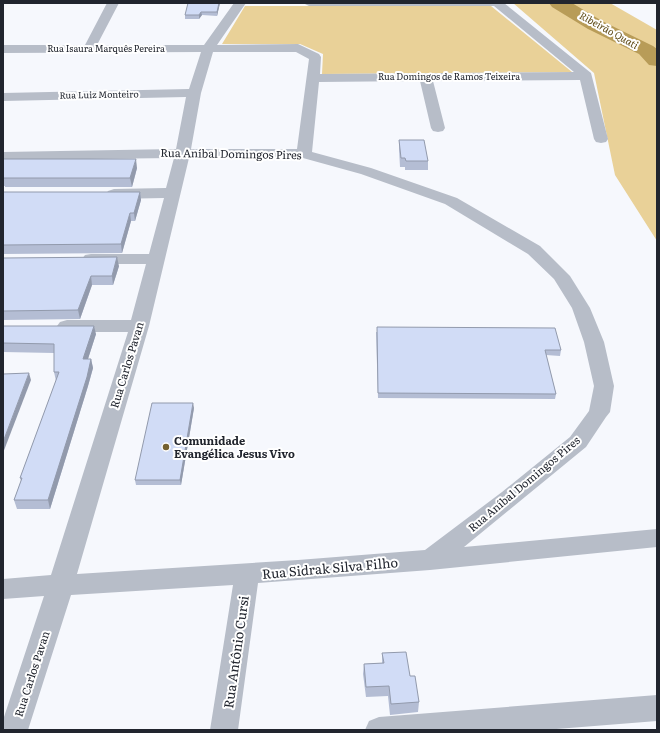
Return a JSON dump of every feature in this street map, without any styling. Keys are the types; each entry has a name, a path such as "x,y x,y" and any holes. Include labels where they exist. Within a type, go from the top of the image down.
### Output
{"street":[{"path":"89,49 113,3"},
{"name":"Rua Carlos Pavan","path":"14,730 61,585 139,326 183,153 194,93 208,48 240,3"},
{"path":"309,3 498,3 586,76 601,139"},
{"name":"Rua Isaura Marquês Pereira","path":"3,49 298,48 315,57 312,78"},
{"name":"Rua Domingos de Ramos Teixeira","path":"312,78 586,76"},
{"path":"426,77 438,128"},
{"path":"304,154 312,78"},
{"name":"Rua Luiz Monteiro","path":"3,97 194,93"},
{"name":"Rua Aníbal Domingos Pires","path":"3,156 183,153 304,154 366,172 451,201 534,250 561,276 581,308 594,342 604,386 599,412 578,442 510,498 430,560"},
{"path":"96,194 172,193"},
{"path":"72,260 157,259"},
{"path":"50,326 139,326"},
{"name":"Rua Sidrak Silva Filho","path":"3,590 430,560 657,538"},
{"name":"Rua Antônio Cursi","path":"224,730 247,574"},
{"path":"379,730 657,708"}],"shaded area":[{"path":"513,3 610,3 657,30 657,241 615,175 594,73"},
{"path":"245,6 491,6 572,72 322,74 323,54 300,44 222,44"}],"building":[{"path":"188,3 219,3 217,12 201,12 199,15 185,15"},
{"path":"399,140 424,140 428,161 406,161 405,158 401,158"},
{"path":"3,159 136,159 130,178 3,178"},
{"path":"3,192 140,192 134,213 130,213 121,244 3,245"},
{"path":"117,257 112,276 91,276 78,310 3,311 3,258"},
{"path":"3,326 94,326 83,359 91,359 87,377 48,500 14,500 22,478 20,478 59,372 54,372 54,344 3,343"},
{"path":"377,327 555,328 561,350 545,350 556,394 378,393"},
{"path":"29,373 3,442 3,374"},
{"name":"Comunidade Evangélica Jesus Vivo","path":"152,403 193,403 180,480 135,480"},
{"path":"406,652 410,676 415,676 419,702 391,704 389,686 366,687 364,664 384,663 382,653"}],"waterway":[{"name":"Ribeirão Quati","path":"559,3 595,25 646,50 657,60"}],"place":[{"name":"Comunidade Evangélica Jesus Vivo","path":"166,447"}]}
